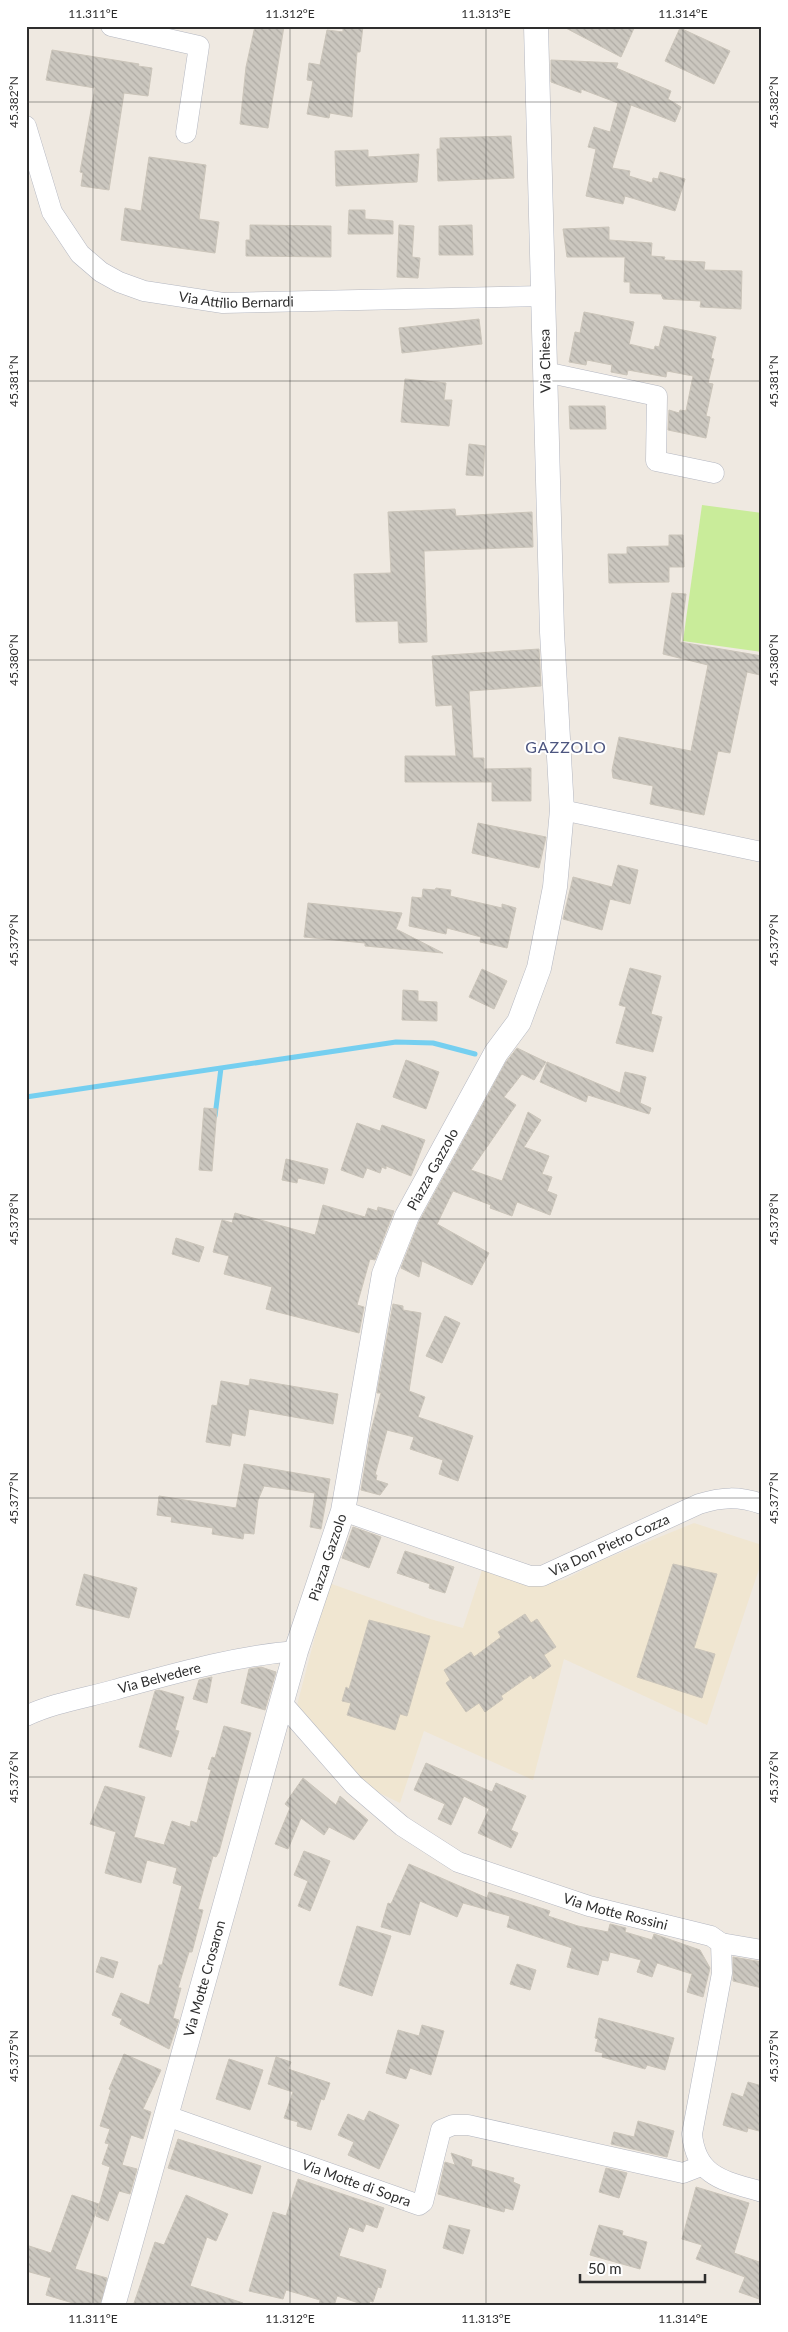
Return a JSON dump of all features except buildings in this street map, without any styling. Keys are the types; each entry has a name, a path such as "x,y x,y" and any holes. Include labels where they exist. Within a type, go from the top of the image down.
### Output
{"street":[{"path":"111,26 199,46 186,133"},
{"name":"Via Chiesa","path":"536,26 555,696"},
{"name":"Via Attilio Bernardi","path":"26,126 52,212 80,254 101,272 119,282 144,291 223,303 544,296"},
{"path":"545,372 657,396 656,461 714,473"},
{"name":"Piazza Gazzolo","path":"296,1652 342,1511 384,1274 407,1216 496,1053 519,1022 539,968 555,887 562,810 555,696"},
{"path":"562,810 762,852"},
{"name":"Via Don Pietro Cozza","path":"342,1511 530,1576 542,1576 699,1504 722,1497 749,1500 762,1504"},
{"name":"Via Motte Crosaron","path":"113,2306 296,1652"},
{"name":"Via Belvedere","path":"26,1716 52,1706 261,1654 296,1652"},
{"name":"Via Motte Rossini","path":"282,1702 354,1786 402,1826 458,1862 590,1906 711,1936 721,1943 762,1950"},
{"path":"721,1943 722,1973 692,2134 693,2145 701,2166 716,2177 762,2192"},
{"name":"Via Motte di Sopra","path":"167,2116 420,2205 423,2202 442,2130 453,2125 468,2126 683,2174 701,2166"}],"shaded area":[{"path":"694,1523 762,1545 762,1560 707,1725 564,1659 533,1780 424,1731 400,1803 369,1788 295,1713 329,1583 430,1619 463,1628 482,1570 539,1583 564,1580 598,1562"}],"green space":[{"path":"702,505 762,513 762,652 683,641"}],"waterway":[{"path":"26,1097 396,1042 433,1043 475,1054"},
{"path":"215,1116 221,1068"}],"district":[{"name":"GAZZOLO","path":"566,747"}]}
